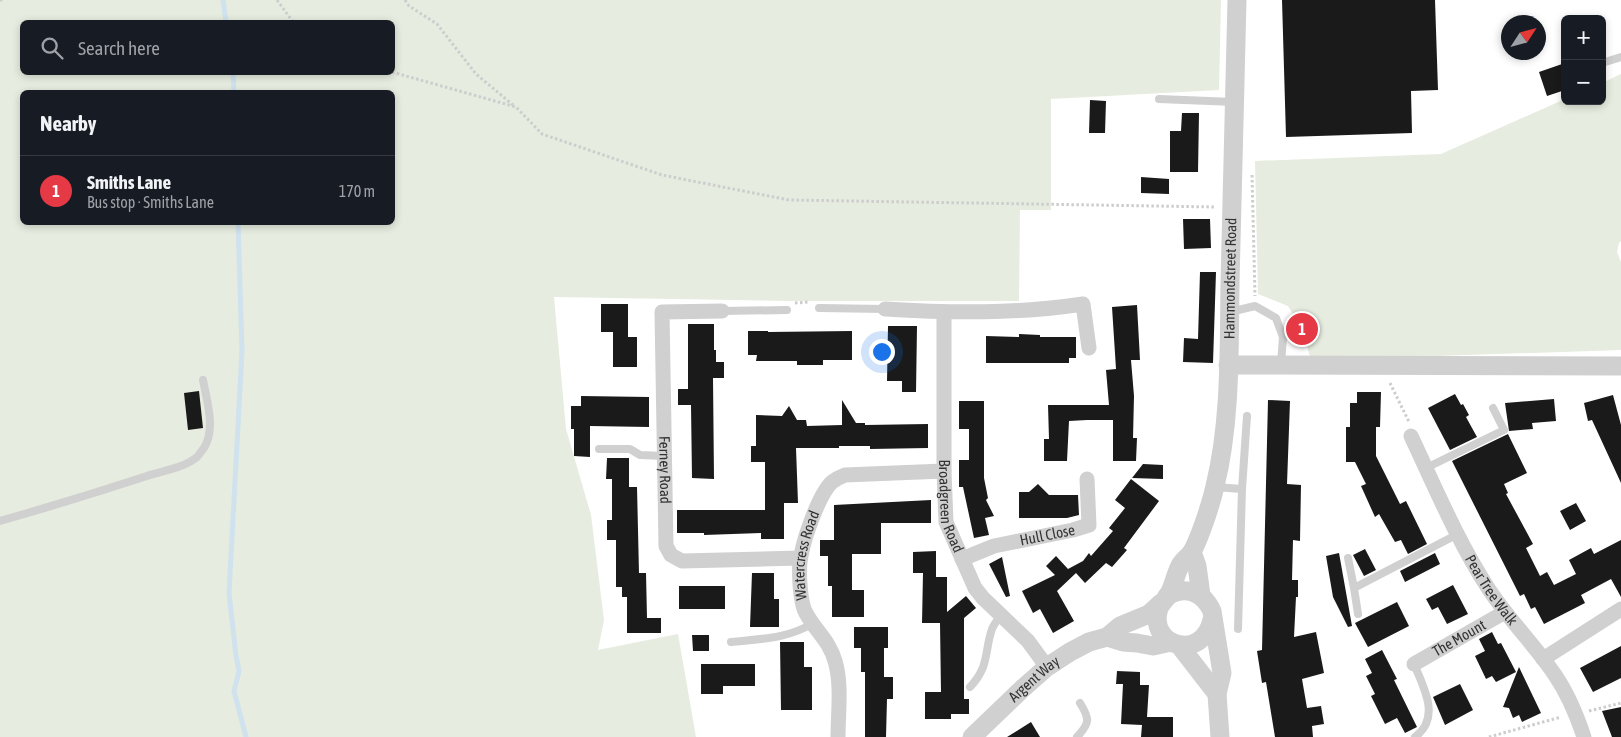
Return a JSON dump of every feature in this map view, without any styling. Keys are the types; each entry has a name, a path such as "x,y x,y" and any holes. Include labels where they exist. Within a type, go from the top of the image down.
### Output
{"street":[{"name":"Hammondstreet Road","path":"1216,694 1175,643 1164,636 1157,620 1158,611 1180,565 1192,552 1215,487 1226,415 1237,0"},
{"path":"885,309 944,313 1038,310 1084,304 1089,348"},
{"name":"Ferney Road","path":"722,311 662,312 665,540 668,550 675,558 688,562 800,558"},
{"name":"Broadgreen Road","path":"944,313 944,471 946,522 975,588 1028,641 1048,667"},
{"path":"1228,365 1621,366"},
{"name":"Pear Tree Walk","path":"1410,436 1458,534 1488,588 1543,659 1565,692 1582,731"},
{"name":"Watercress Road","path":"838,737 838,672 835,660 824,637 805,611 802,602 800,558 812,519 827,488 838,478 845,475 944,471"},
{"name":"Hull Close","path":"962,559 994,546 1089,525 1087,479"},
{"path":"1192,552 1197,566 1201,596"},
{"path":"1164,600 1174,592 1192,591 1208,602 1212,611 1222,673 1216,694 1220,737"},
{"name":"Argent Way","path":"972,737 1020,690 1048,667 1089,642 1107,637 1120,626 1149,614 1164,600"},
{"path":"1543,659 1621,610"},
{"name":"The Mount","path":"1414,664 1506,612"},
{"path":"1107,637 1123,642 1152,646 1175,643 1188,645 1197,643 1204,637 1210,629 1212,620"}],"lane":[{"path":"1606,62 1621,56"},
{"path":"1159,99 1234,102"},
{"path":"1230,312 1255,306 1276,318 1283,338 1281,364"},
{"path":"819,308 885,309"},
{"path":"722,311 787,310"},
{"path":"0,521 121,485 183,464 197,457 204,447 209,434 210,414 203,380"},
{"path":"1426,468 1504,430 1493,408"},
{"path":"1238,629 1242,489 1247,416"},
{"path":"599,449 630,449 640,455 664,456"},
{"path":"1215,487 1242,489"},
{"path":"1354,588 1458,534"},
{"path":"1348,558 1358,614"},
{"path":"970,687 979,677 988,651 992,628 1000,615"},
{"path":"731,642 779,637 813,623"},
{"path":"1414,664 1424,688 1430,712 1426,728 1415,737"},
{"path":"1077,737 1087,724 1088,718 1080,703"}],"path":[{"path":"0,0 5,0"},
{"path":"277,0 292,20"},
{"path":"405,0 409,6 437,24 476,74 516,107 542,134 662,175 790,200 1232,207"},
{"path":"395,73 516,107"},
{"path":"787,310 796,302 811,302 819,308"},
{"path":"1384,365 1392,388 1408,421 1410,436"},
{"path":"1489,737 1566,716 1572,728 1582,731 1590,721 1586,712 1621,703"}],"shaded area":[{"path":"0,0 1221,0 1219,90 1051,99 1051,210 1020,210 1019,301 791,301 554,297 566,429 591,515 604,620 598,650 678,634 696,737 0,737"},
{"path":"1621,74 1621,241 1617,252 1621,262 1621,350 1311,360 1302,329 1288,306 1258,294 1255,161 1441,154 1561,101 1561,105 1606,105 1606,81"}],"building":[{"path":"1282,0 1435,0 1438,90 1411,91 1412,133 1286,137"},
{"path":"1561,64 1561,91 1547,96 1539,72"},
{"path":"1090,100 1106,101 1105,133 1089,133"},
{"path":"1182,113 1199,113 1198,172 1170,172 1170,131 1181,131"},
{"path":"1141,177 1169,179 1169,194 1141,193"},
{"path":"1183,219 1210,219 1211,248 1184,249"},
{"path":"1200,272 1216,272 1213,363 1183,362 1184,338 1198,339"},
{"path":"601,304 628,304 628,337 637,337 637,367 613,367 613,332 601,332"},
{"path":"1137,305 1140,360 1131,360 1134,396 1133,438 1137,438 1136,461 1113,461 1113,420 1087,420 1069,421 1067,461 1044,461 1044,439 1049,439 1048,405 1109,405 1106,370 1116,369 1112,307"},
{"path":"688,324 714,324 716,362 724,362 724,378 713,378 714,479 692,478 691,405 678,405 678,389 688,389"},
{"path":"888,326 917,326 916,392 902,392 902,381 887,381"},
{"path":"748,331 852,331 852,360 823,360 823,365 797,365 797,361 756,361 757,355 748,355"},
{"path":"1019,334 1040,335 1040,337 1076,337 1076,358 1069,358 1069,363 986,363 986,336 1019,337"},
{"path":"199,391 203,428 188,430 184,393"},
{"path":"1357,392 1381,392 1380,427 1376,427 1376,456 1400,504 1406,501 1427,544 1408,554 1401,540 1395,542 1379,514 1375,517 1361,486 1366,484 1355,462 1346,462 1346,427 1350,427 1350,403 1357,403"},
{"path":"1455,394 1469,415 1466,417 1477,437 1450,450 1428,408"},
{"path":"1613,395 1621,425 1621,483 1592,420 1588,421 1584,403"},
{"path":"581,396 649,397 649,427 590,426 590,457 574,456 574,429 571,429 571,406 581,406"},
{"path":"1554,399 1556,421 1532,423 1533,429 1509,431 1505,403"},
{"path":"842,400 856,423 865,423 865,425 928,424 928,448 870,449 870,446 839,446 839,448 796,448 798,503 784,503 784,539 761,539 761,533 704,535 704,533 677,533 677,510 765,510 765,462 751,462 751,446 756,446 756,415 782,416 789,406 797,420 806,420 807,426 842,425"},
{"path":"1268,400 1290,401 1287,484 1301,485 1300,541 1293,540 1292,580 1298,580 1294,637 1316,632 1324,673 1302,679 1307,708 1321,706 1324,724 1312,726 1313,737 1275,737 1266,682 1262,683 1257,651 1262,650"},
{"path":"959,401 984,401 984,478 988,498 986,500 994,516 985,518 989,535 974,538 963,487 959,487 959,460 969,460 969,429 959,429"},
{"path":"1508,434 1527,473 1504,484 1508,493 1506,494 1533,544 1526,548 1540,576 1547,572 1554,585 1576,574 1569,560 1591,548 1594,554 1621,540 1621,597 1611,579 1581,595 1585,603 1544,624 1535,607 1531,609 1524,594 1520,596 1452,461"},
{"path":"607,458 629,458 629,487 637,487 639,573 646,573 647,618 661,618 661,633 627,633 627,597 622,597 622,587 616,587 616,540 607,540 607,520 612,520 612,479 606,479"},
{"path":"1143,464 1163,465 1163,479 1132,478"},
{"path":"1131,479 1159,501 1124,548 1127,550 1112,567 1106,563 1085,583 1076,573 1057,591 1074,621 1053,633 1040,609 1033,613 1022,591 1055,575 1046,566 1056,556 1068,569 1083,561 1089,553 1091,556 1113,531 1109,528 1125,508 1115,500"},
{"path":"1038,484 1049,495 1078,495 1079,515 1067,518 1019,518 1019,492 1029,492"},
{"path":"931,500 931,523 881,523 881,554 852,554 852,590 864,590 864,617 832,617 832,586 828,586 828,556 820,556 820,540 834,540 834,505"},
{"path":"1576,503 1586,521 1570,530 1560,511"},
{"path":"1365,549 1376,570 1364,576 1353,555"},
{"path":"936,551 936,577 947,577 947,612 966,596 976,608 964,618 964,699 969,699 969,714 951,714 951,719 925,719 925,692 941,692 940,623 922,623 923,573 913,573 913,552"},
{"path":"1339,553 1352,626 1348,627 1333,597 1326,556"},
{"path":"1435,553 1440,564 1405,582 1400,571"},
{"path":"1002,557 1010,596 1006,597 989,564"},
{"path":"752,573 774,573 774,599 779,599 779,627 750,627"},
{"path":"1453,585 1468,614 1447,624 1438,607 1432,610 1426,599"},
{"path":"679,586 725,586 725,609 679,609"},
{"path":"1397,602 1409,626 1368,647 1355,623"},
{"path":"854,627 888,627 888,648 884,648 884,677 893,677 893,699 887,699 886,737 865,737 865,672 861,672 861,648 854,648"},
{"path":"1492,632 1498,644 1501,643 1516,672 1496,682 1492,676 1486,679 1475,656 1485,651 1479,639"},
{"path":"692,635 709,635 709,651 693,651"},
{"path":"780,642 804,642 804,667 812,667 812,710 781,710"},
{"path":"1621,646 1621,678 1593,692 1580,668"},
{"path":"1382,650 1397,679 1394,680 1417,727 1405,733 1397,718 1385,724 1371,696 1375,694 1366,676 1372,673 1365,659"},
{"path":"701,664 755,664 755,686 723,686 723,694 701,694"},
{"path":"1519,667 1541,713 1522,722 1519,715 1513,718 1509,708 1503,707"},
{"path":"1117,671 1140,672 1140,685 1149,685 1147,717 1173,717 1173,737 1141,737 1142,725 1121,724 1123,684 1116,684"},
{"path":"1460,684 1473,710 1445,725 1433,697"},
{"path":"1621,707 1621,737 1612,737 1602,711"},
{"path":"1031,722 1040,737 1007,737"}],"waterway":[{"path":"223,0 226,20"},
{"path":"233,75 234,90"},
{"path":"238,225 242,351 229,593 239,671 234,691 246,737"}],"place":[{"name":"Smiths Lane","path":"1302,329"}]}
